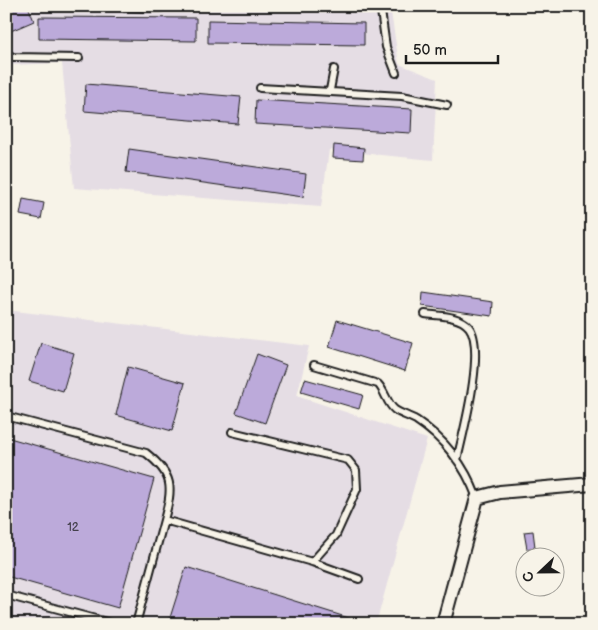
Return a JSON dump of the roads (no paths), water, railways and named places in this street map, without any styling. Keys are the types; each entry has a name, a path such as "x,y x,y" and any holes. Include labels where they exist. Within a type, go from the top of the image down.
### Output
{"street":[{"path":"443,624 477,498 500,492 592,484"}],"lane":[{"path":"104,6 158,8 168,6"},
{"path":"377,6 381,12 386,47 396,73"},
{"path":"6,53 13,57 79,58"},
{"path":"330,90 334,69"},
{"path":"260,88 330,90 402,96 447,104"},
{"path":"425,314 457,319 468,326 474,337 475,352 470,404 457,460"},
{"path":"314,365 378,384 394,409 414,419 441,438 472,484 477,498"},
{"path":"6,416 146,453 161,465 169,480 172,494 136,624"},
{"path":"232,432 348,460 356,470 357,489 336,535 312,562"},
{"path":"164,520 312,562 360,579"},
{"path":"6,595 114,624"}]}
